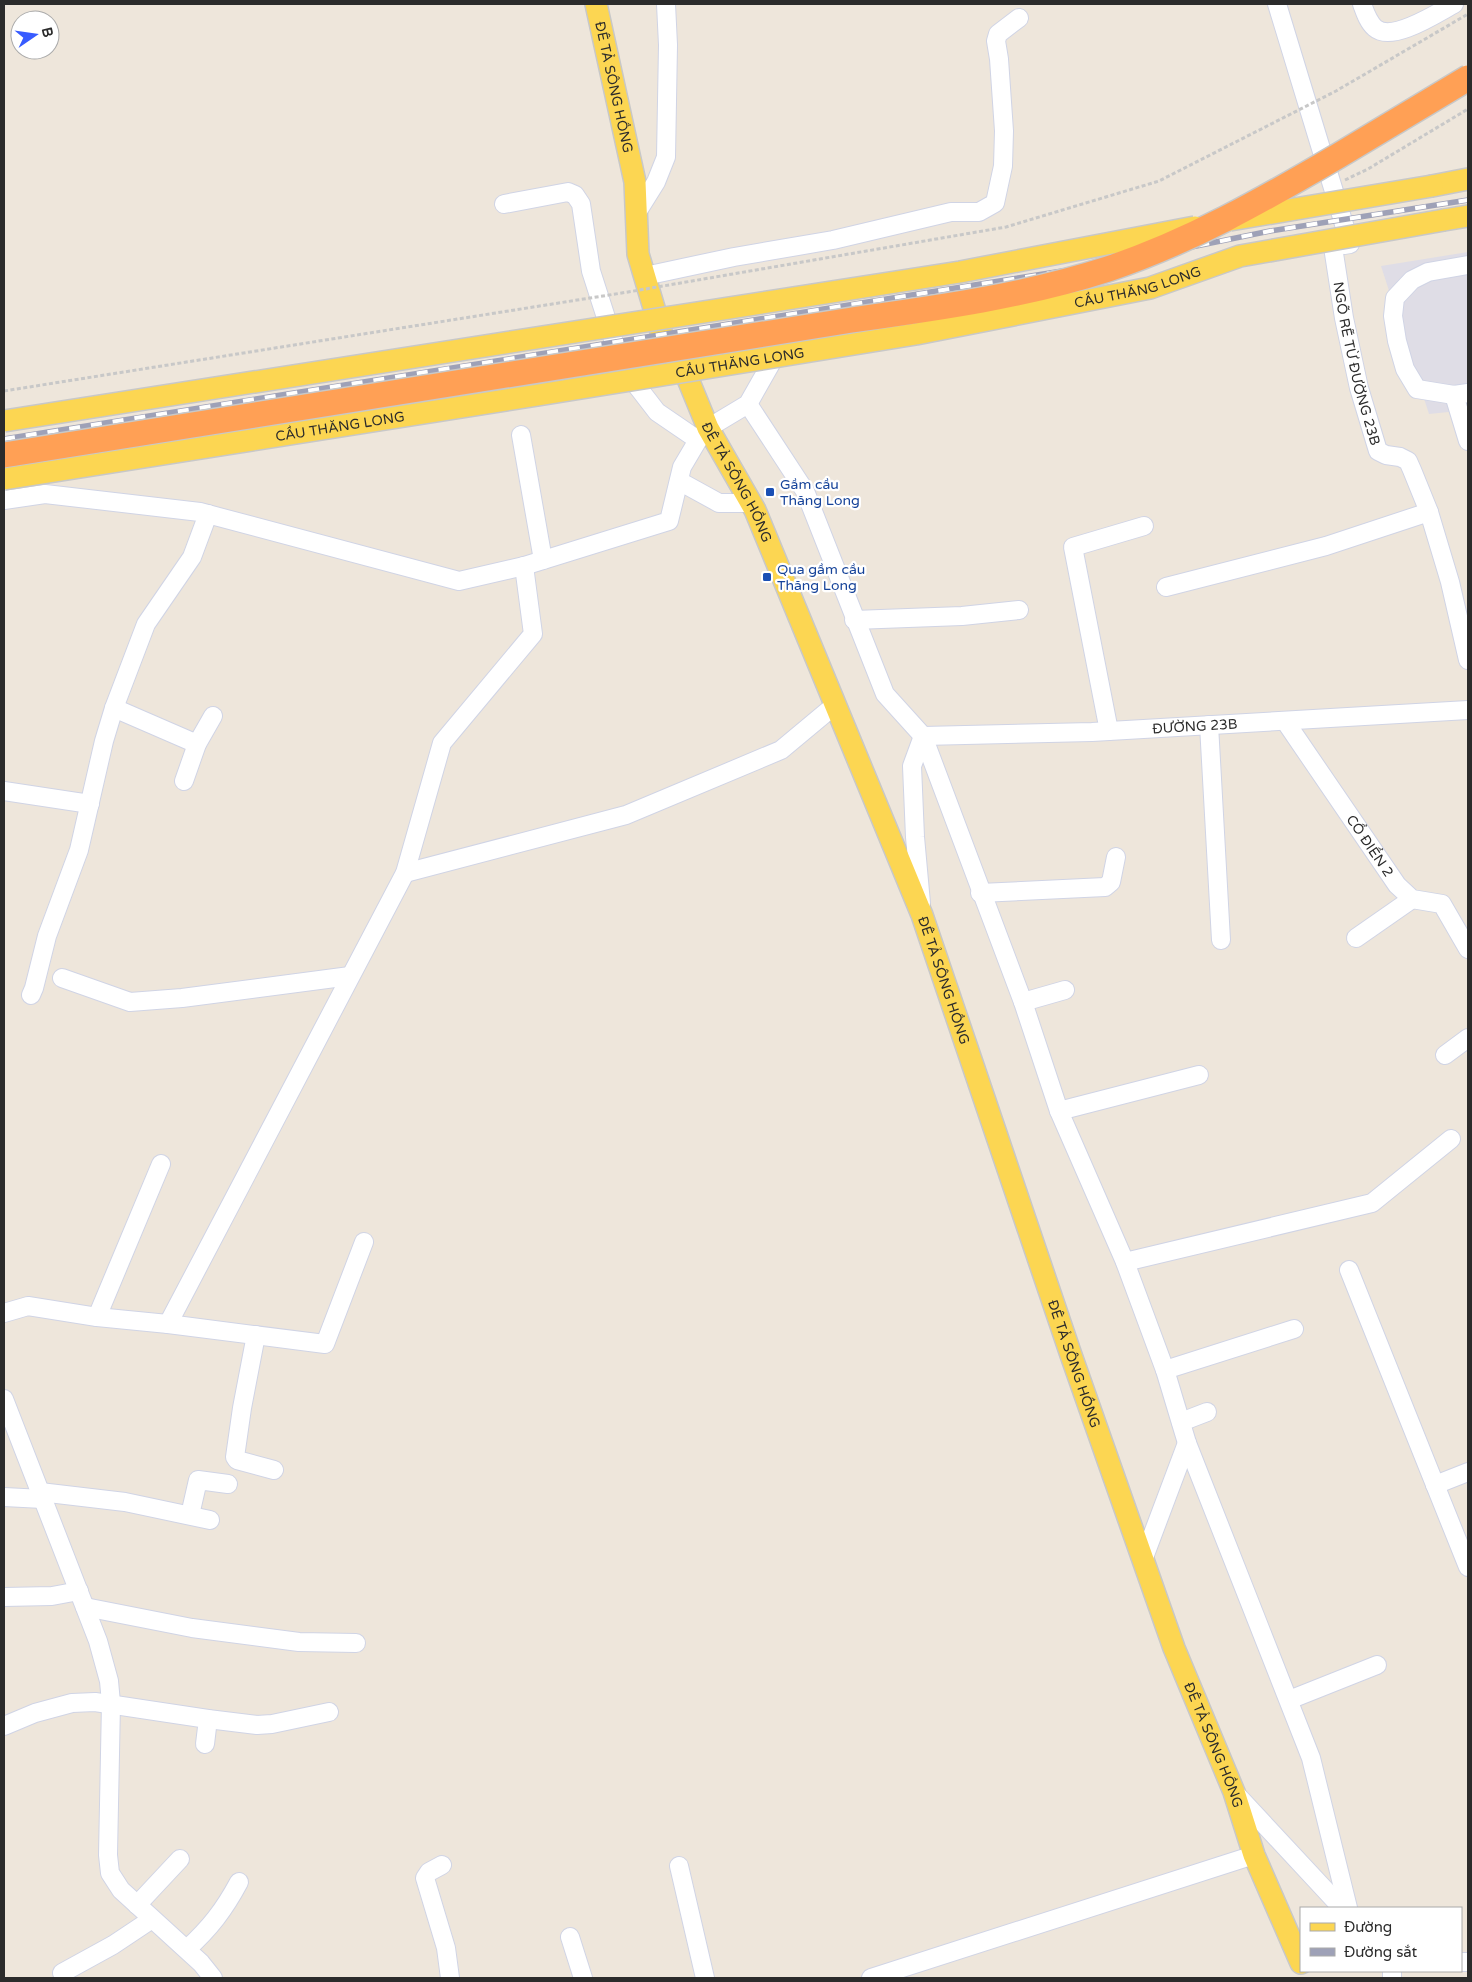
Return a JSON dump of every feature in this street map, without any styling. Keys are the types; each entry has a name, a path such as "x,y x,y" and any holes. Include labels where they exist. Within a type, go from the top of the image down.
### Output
{"highway":[{"name":"CẦU THĂNG LONG","path":"4,455 852,320 954,306 1073,280 1158,250 1196,234 1256,204 1468,78"}],"main road":[{"name":"ĐÊ TẢ SÔNG HỒNG","path":"596,4 635,182 638,254 665,345 682,367 703,434 751,503 922,915 1071,1355 1174,1648 1234,1792 1254,1855 1300,1961"},
{"path":"4,420 960,272 1228,221 1468,179"},
{"name":"CẦU THĂNG LONG","path":"4,479 916,334 1150,288 1240,256 1468,216"}],"street":[{"path":"636,214 656,182 666,157 668,45 666,4"},
{"path":"4,500 45,494 208,514 459,582 524,566 669,521 682,467 703,434 748,404 782,344 796,340 959,314 1350,244 1277,4"},
{"path":"1362,4 1368,20 1375,29 1386,32 1399,31 1419,23 1454,4"},
{"path":"645,276 734,256 833,240 951,212 979,212 995,203 1003,166 1004,131 996,41 998,34 1019,18"},
{"path":"504,204 568,192 575,195 581,204 591,271 619,358 630,377 657,412 703,434"},
{"name":"NGÕ RẼ TỪ ĐƯỜNG 23B","path":"1333,247 1344,318 1359,388 1378,451 1408,461 1429,512 1450,582 1468,660"},
{"path":"1468,265 1428,272 1412,280 1395,298 1393,316 1397,341 1405,369 1417,389 1461,394 1468,441"},
{"path":"748,404 805,491 884,694 923,736 980,893 1023,1002 1059,1111 1125,1262 1165,1370 1187,1443 1311,1758 1348,1907"},
{"path":"521,435 543,560"},
{"path":"679,481 719,503 751,503"},
{"path":"1166,587 1326,546 1429,512"},
{"path":"31,995 47,936 79,850 104,741 114,708 146,624 192,556 208,514"},
{"path":"1109,730 1073,547 1144,526"},
{"path":"168,1324 405,873 442,743 532,634 524,566"},
{"path":"854,620 962,616 1019,610"},
{"path":"405,873 626,815 782,750 835,705"},
{"path":"114,708 196,744"},
{"name":"ĐƯỜNG 23B","path":"923,736 1109,730 1468,710"},
{"path":"184,781 196,744 213,716"},
{"name":"CỔ ĐIỂN 2","path":"1285,721 1397,885 1412,899"},
{"path":"1210,725 1221,940"},
{"path":"922,915 915,837 912,766 923,736"},
{"path":"4,791 90,804"},
{"path":"980,893 1105,887 1111,882 1116,857"},
{"path":"1356,938 1412,899 1442,904 1468,949"},
{"path":"62,978 130,1002 182,998 350,976"},
{"path":"1023,1002 1065,990"},
{"path":"1445,1055 1468,1038"},
{"path":"1059,1111 1199,1075"},
{"path":"1125,1262 1372,1203 1450,1139"},
{"path":"97,1317 161,1164"},
{"path":"4,1313 28,1306 97,1317 325,1344 364,1242"},
{"path":"1348,1270 1468,1567"},
{"path":"1165,1370 1294,1329"},
{"path":"256,1335 235,1455 238,1460 274,1470"},
{"path":"4,1399 82,1599 109,1681 111,1704 108,1854 110,1873 121,1890 202,1963 212,1978"},
{"path":"1181,1422 1207,1412"},
{"path":"1143,1560 1187,1443"},
{"path":"1435,1485 1468,1472"},
{"path":"190,1515 198,1480 228,1484"},
{"path":"4,1496 41,1496 125,1502 210,1520"},
{"path":"4,1596 52,1596 82,1599 192,1628 299,1642 356,1643"},
{"path":"1288,1700 1377,1665"},
{"path":"4,1726 35,1713 72,1703 95,1702 257,1725 272,1724 329,1712"},
{"path":"205,1744 208,1719"},
{"path":"1234,1792 1341,1907"},
{"path":"871,1978 909,1973 1254,1855"},
{"path":"137,1905 180,1860"},
{"path":"442,1865 429,1872 425,1880 446,1948 450,1978"},
{"path":"679,1866 705,1978"},
{"path":"187,1949 208,1930 228,1902 239,1882"},
{"path":"62,1973 113,1945 152,1919"},
{"path":"570,1937 583,1978"}],"path":[{"path":"4,391 618,293 1006,227 1159,181 1336,91 1468,14"}],"shaded area":[{"path":"1468,252 1468,410 1429,414 1381,266"}],"railway":[{"path":"4,439 1113,263 1270,231 1468,200"}],"place":[{"name":"Gầm cầu Thăng Long","path":"770,492"},
{"name":"Qua gầm cầu Thăng Long","path":"767,577"}]}
